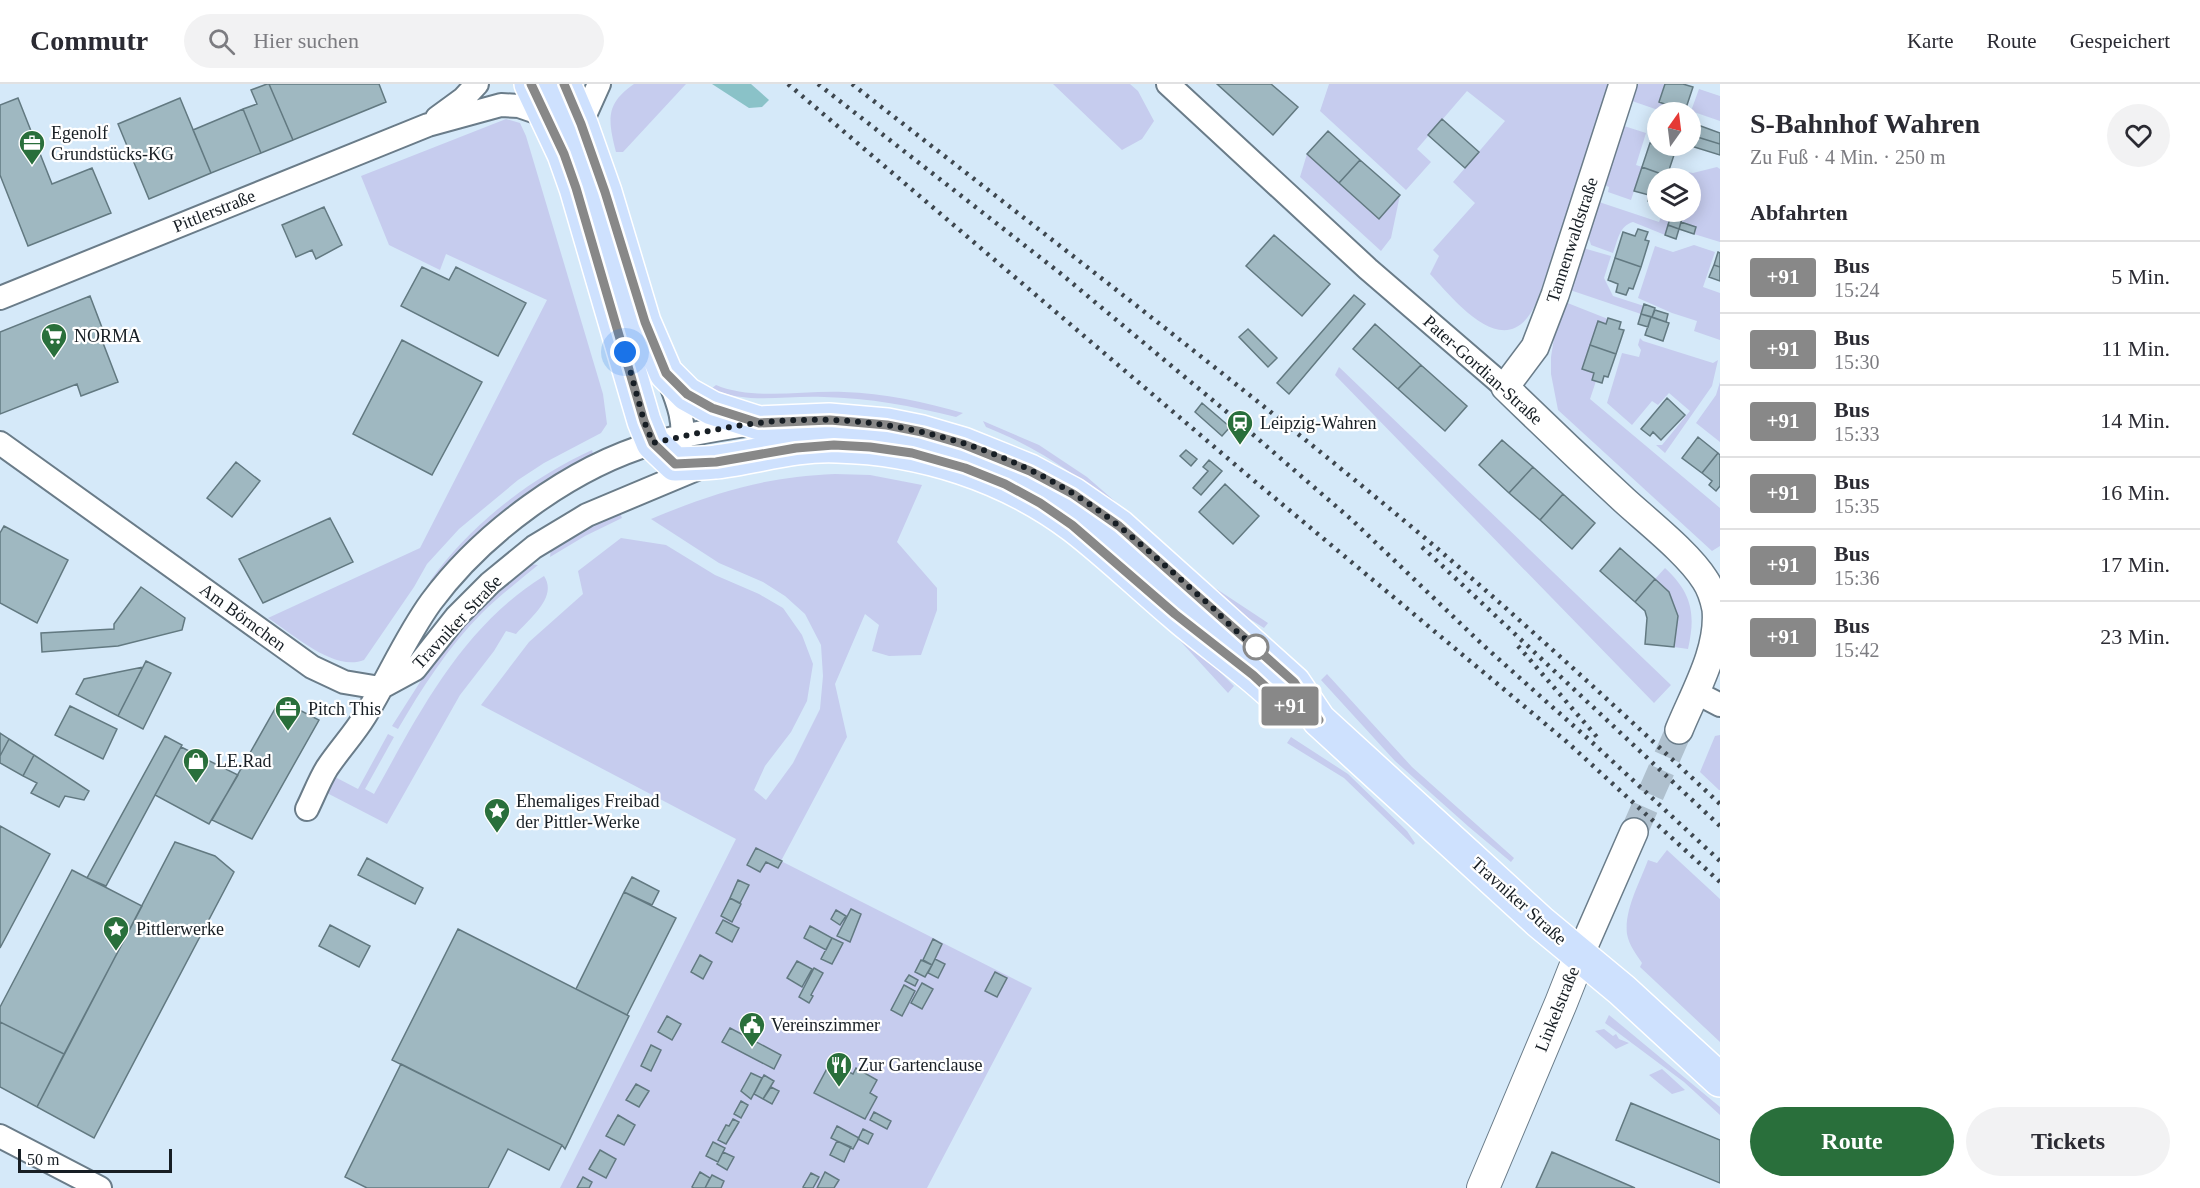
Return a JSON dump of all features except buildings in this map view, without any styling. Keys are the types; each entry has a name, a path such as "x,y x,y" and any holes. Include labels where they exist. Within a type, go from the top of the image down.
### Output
{"main road":[{"path":"531,84 548,116 576,188 644,421 666,457"},
{"path":"564,84 605,192 645,322 666,373 695,400 759,423"},
{"name":"Travniker Straße","path":"759,423 830,420 887,425 963,444 1030,471 1073,494 1119,526 1294,682 1319,720 1540,922 1720,1080"},
{"name":"Travniker Straße","path":"666,457 716,462 796,448 834,445 870,447 912,453 965,468 1005,484 1040,503 1072,525 1175,614 1253,675 1282,702 1319,720"},
{"name":"Linkelstraße","path":"1483,1188 1580,955"}],"street":[{"path":"581,124 599,84"},
{"name":"Pater-Gordian-Straße","path":"1168,84 1368,269 1505,387 1696,567 1706,580 1713,595 1716,627 1714,646 1695,692"},
{"name":"Tannenwaldstraße","path":"1505,387 1535,347 1555,295 1623,84"},
{"name":"Pittlerstraße","path":"428,124 463,99 476,85"},
{"name":"Pittlerstraße","path":"0,298 428,124 501,105 519,106 548,116"},
{"path":"666,373 680,408 666,457"},
{"name":"Travniker Straße","path":"380,688 415,669 456,617 489,583 534,547 586,515 666,457 759,423"},
{"name":"Am Börnchen","path":"0,443 312,667 344,682 380,688"},
{"name":"Travniker Straße","path":"380,688 414,627 432,601 462,566 515,518 569,481 614,458 666,457"},
{"path":"307,808 327,768 364,717 380,688"},
{"path":"1679,730 1695,692 1720,705"},
{"name":"Linkelstraße","path":"1580,955 1634,832"},
{"path":"0,1136 100,1188"}],"shaded area":[{"path":"634,84 686,84 623,152 616,152 611,131 613,106"},
{"path":"712,84 751,84 769,100 762,107 749,108"},
{"path":"1053,84 1130,84 1138,91 1154,121 1142,139 1122,150"},
{"path":"1329,84 1609,84 1537,300 1530,314 1518,326 1505,330 1491,327 1477,320 1430,274 1439,256 1433,250 1475,203 1453,182 1505,121 1467,91 1417,149 1431,162 1406,190 1320,111"},
{"path":"1638,84 1665,84 1659,102 1647,102 1647,106 1632,101"},
{"path":"1699,89 1720,96 1720,121 1701,114 1701,102 1694,102"},
{"path":"506,119 520,123 526,136 603,394 607,424 601,433 544,463 518,480 459,529 427,564 364,660 340,661 314,650 268,618 420,548 547,300 446,254 440,270 389,245 361,176"},
{"path":"1624,126 1646,133 1636,165 1642,167 1631,200 1608,192 1609,187 1604,185"},
{"path":"1307,154 1379,218 1400,195 1391,238 1381,251 1300,177"},
{"path":"1717,167 1720,169 1720,242 1694,234 1696,227 1681,222 1701,222 1701,171"},
{"path":"1599,202 1647,218 1647,222 1670,222 1665,235 1633,222 1622,230 1613,253 1591,245 1588,235"},
{"path":"1694,245 1715,252 1703,287 1720,293 1720,340 1694,331 1697,321 1638,298 1655,246 1673,252"},
{"path":"1583,248 1611,256 1604,278 1613,296 1644,306 1641,314 1570,290"},
{"path":"1565,302 1608,319 1592,379 1596,381 1590,399 1720,508 1720,546 1712,551 1558,410 1551,374 1551,357"},
{"path":"1640,338 1643,341 1713,363 1718,360 1712,386 1665,453 1656,445 1662,445 1690,411 1669,393 1658,405 1652,401 1632,425 1607,403 1622,353 1639,357"},
{"path":"1339,367 1671,685 1654,703 1335,375"},
{"path":"1720,382 1720,442 1696,423 1716,395"},
{"path":"716,385 746,393 763,394 829,392 874,394 963,413 956,417 890,403 857,399 739,397 711,389"},
{"path":"983,421 1039,445 1087,477 1195,571 1191,576 1096,491 1071,473 1045,456 986,427"},
{"path":"592,450 594,456 525,495 494,520 432,584 430,581 446,560 502,505 546,475"},
{"path":"835,474 870,475 922,485 897,542 937,588 937,610 921,655 889,656 872,651 879,625 865,614 835,684 847,737 781,861 1032,988 927,1188 560,1188 736,839 481,705 529,642 583,594 578,571 621,538 666,545 715,575 759,594 783,608 802,635 813,664 807,701 791,732 765,766 754,790 766,800 793,763 820,709 823,676 821,645 805,614 785,596 763,582 719,563 651,519 697,501 763,482"},
{"path":"620,513 622,518 550,557 551,549"},
{"path":"529,564 538,565 495,601 470,626 436,668 398,729 392,726 429,668 477,609"},
{"path":"1665,568 1681,586 1690,605 1692,625 1688,649 1674,647 1676,610 1670,595 1655,579"},
{"path":"544,576 548,592 540,607 516,634 506,631 494,651 460,695 387,824 327,793 335,777 358,789 388,734 394,737 365,789 374,794 426,703 466,646 489,620"},
{"path":"1208,586 1212,586 1268,623 1264,628 1220,600"},
{"path":"1173,625 1234,686 1228,693 1171,631"},
{"path":"1327,674 1412,767 1514,858 1511,862 1395,761 1321,680"},
{"path":"1720,735 1719,790 1700,772 1715,736"},
{"path":"1291,737 1348,774 1407,831 1415,843 1413,845 1344,778 1287,743"},
{"path":"1667,850 1720,899 1720,1042 1640,967 1642,963 1628,938 1627,925 1630,906 1648,860 1657,863"},
{"path":"1609,1015 1720,1107 1720,1115 1684,1082 1605,1023"},
{"path":"1604,1029 1629,1043 1616,1049 1595,1031"},
{"path":"1662,1069 1685,1090 1672,1094 1649,1075"}],"tunnel":[{"path":"1634,832 1679,730"}],"railway":[{"path":"788,84 1252,479 1567,742 1720,882"},
{"path":"818,84 1060,273 1228,413 1352,520 1484,646 1720,861"},
{"path":"852,84 1212,365 1425,538 1500,603 1720,804"},
{"path":"1422,547 1720,826"},
{"path":"1518,646 1597,737"}],"bus line":[{"name":"+91","path":"531,84 548,116 576,188 644,421 653,443 675,464 716,462 758,453 834,445 912,453 965,468 1005,484 1040,503 1072,525 1175,614 1253,675 1282,702 1319,720 1294,682 1119,526 1073,494 1030,471 995,455 922,432 887,425 830,420 759,423 712,408 687,394 666,373 645,322 605,192 564,84"}],"place":[{"name":"Egenolf Grundstücks-KG","path":"32,166"},
{"name":"NORMA","path":"54,359"},
{"name":"Leipzig-Wahren","path":"1240,446"},
{"name":"Pitch This","path":"288,732"},
{"name":"LE.Rad","path":"196,784"},
{"name":"Ehemaliges Freibad der Pittler-Werke","path":"497,834"},
{"name":"Pittlerwerke","path":"116,952"},
{"name":"Vereinszimmer","path":"752,1048"},
{"name":"Zur Gartenclause","path":"839,1088"}],"route":[{"path":"625,352 644,421 653,443 700,432 759,423 830,420 887,425 963,444 995,455 1073,494 1119,526 1256,647"}]}
